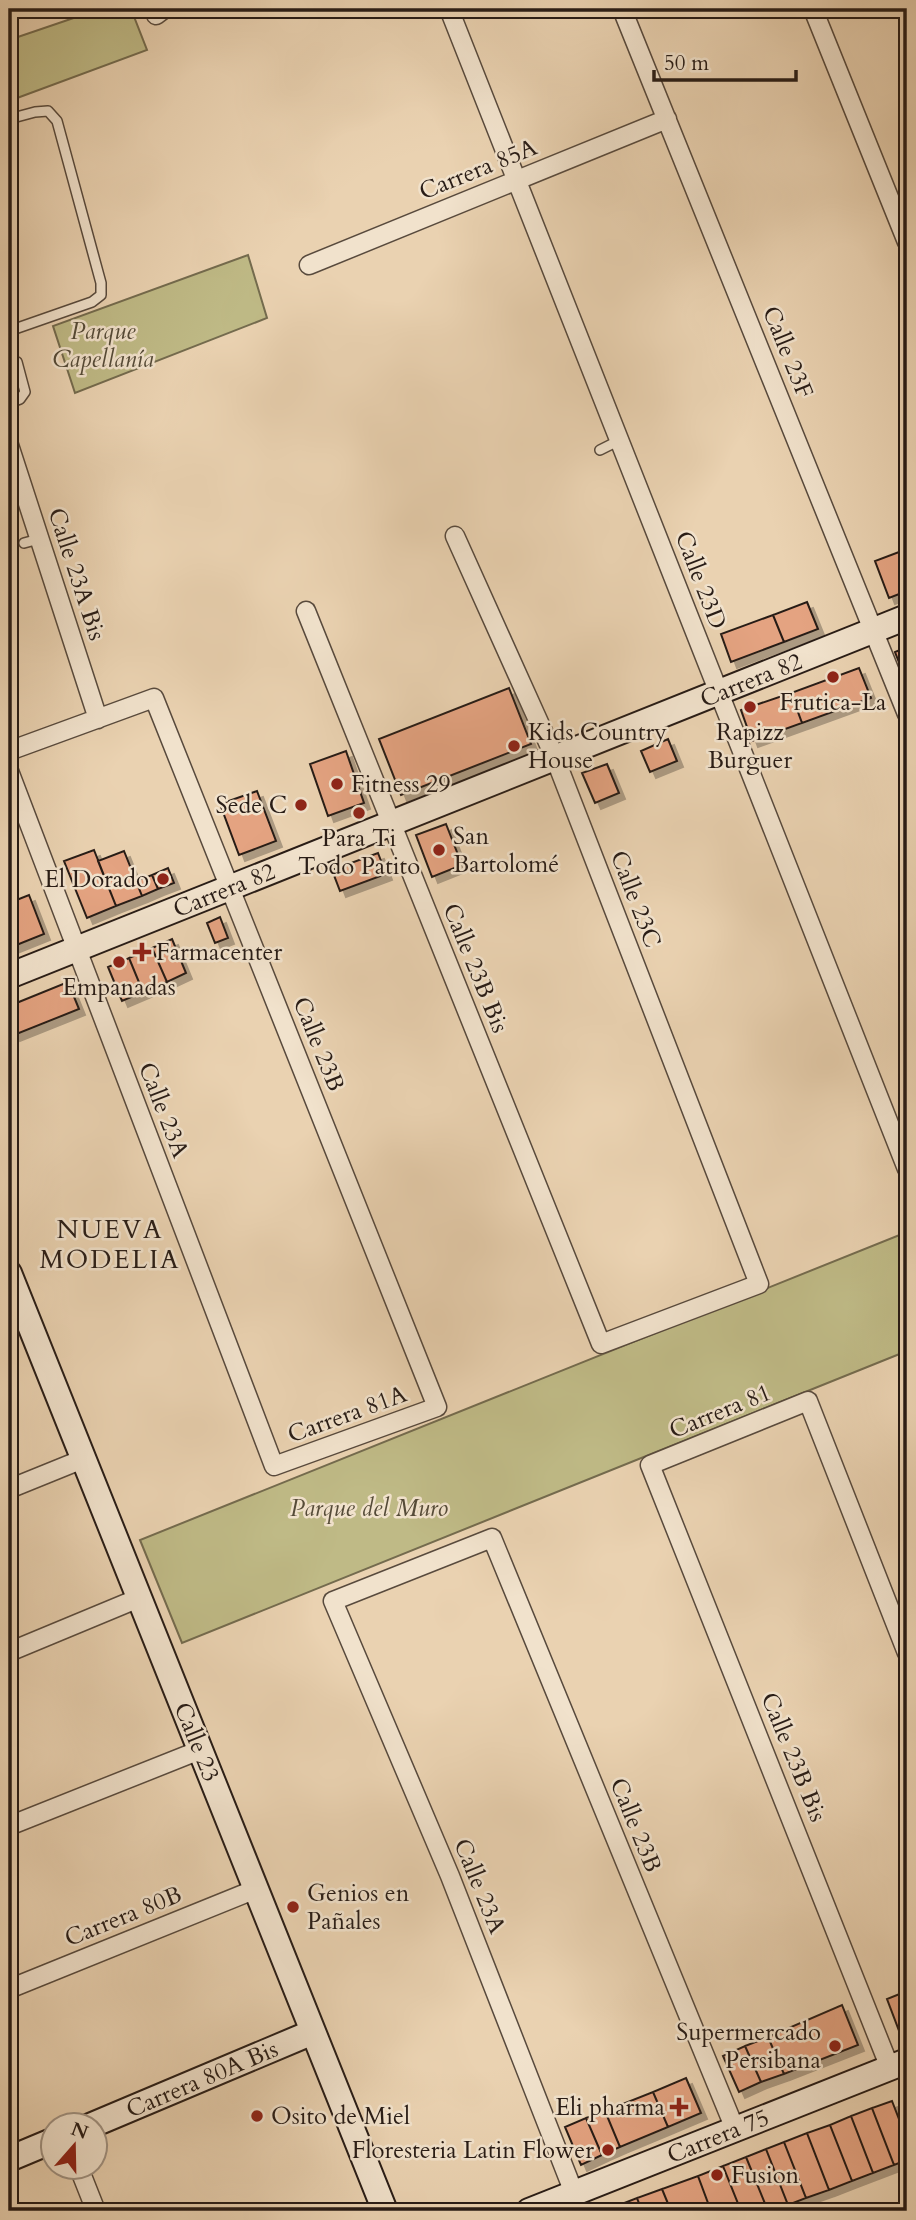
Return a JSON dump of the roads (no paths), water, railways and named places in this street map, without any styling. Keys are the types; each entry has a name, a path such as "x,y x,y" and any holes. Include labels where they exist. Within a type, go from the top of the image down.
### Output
{"street":[{"name":"Calle 23D","path":"449,9 907,1169"},
{"name":"Calle 23F","path":"622,9 907,714"},
{"path":"813,9 907,242"},
{"name":"Carrera 85A","path":"309,265 667,119"},
{"name":"Calle 23A Bis","path":"9,445 32,541 98,719"},
{"name":"Calle 23C","path":"455,536 555,758 760,1284 601,1344"},
{"name":"Calle 23B Bis","path":"306,611 601,1344"},
{"name":"Carrera 82","path":"9,976 907,617"},
{"name":"Calle 23B","path":"98,719 154,698 437,1408"},
{"path":"9,751 98,719"},
{"name":"Calle 23A","path":"9,771 274,1466"},
{"name":"Calle 23","path":"9,1273 16,1314 83,1459 385,2211"},
{"name":"Carrera 81","path":"650,1465 808,1401 907,1653"},
{"name":"Carrera 81A","path":"274,1466 437,1408"},
{"path":"9,1489 83,1459"},
{"name":"Calle 23B Bis","path":"650,1465 898,2064"},
{"name":"Calle 23B","path":"333,1601 492,1538 735,2129"},
{"path":"9,1652 139,1598"},
{"name":"Calle 23A","path":"333,1601 450,1876 574,2193"},
{"path":"9,1826 200,1750"},
{"name":"Carrera 80B","path":"9,1989 256,1889"},
{"name":"Carrera 80A Bis","path":"108,2118 313,2032"},
{"name":"Carrera 75","path":"528,2211 898,2064"},
{"path":"9,2159 38,2147"},
{"path":"85,2182 96,2211"}],"lane":[{"path":"9,119 35,111 48,111 57,121 101,283 101,295 93,302 9,331"},
{"path":"9,403 20,399 24,391 17,362"},
{"path":"600,450 620,440"}],"place":[{"name":"Frutica-La","path":"833,677"},
{"name":"Rapizz Burguer","path":"750,707"},
{"name":"Kids Country House","path":"514,746"},
{"name":"Fitness 29","path":"337,784"},
{"name":"Sede C","path":"301,805"},
{"name":"Para Ti Todo Patito","path":"359,813"},
{"name":"San Bartolomé","path":"439,850"},
{"name":"El Dorado","path":"163,879"},
{"name":"Farmacenter","path":"142,952"},
{"name":"Empanadas","path":"119,962"},
{"name":"Genios en Pañales","path":"293,1907"},
{"name":"Supermercado Persibana","path":"835,2046"},
{"name":"Eli pharma","path":"679,2107"},
{"name":"Osito de Miel","path":"257,2116"},
{"name":"Floresteria Latin Flower","path":"608,2150"},
{"name":"Fusion","path":"717,2175"}],"district":[{"name":"NUEVA MODELIA","path":"110,1244"}],"park label":[{"name":"Parque Capellanía","path":"103,345"},
{"name":"Parque del Muro","path":"369,1508"}]}
